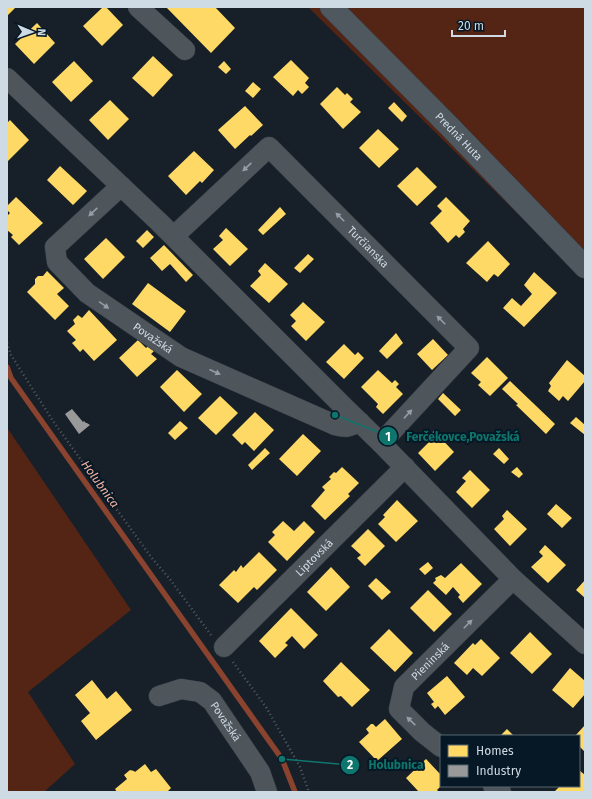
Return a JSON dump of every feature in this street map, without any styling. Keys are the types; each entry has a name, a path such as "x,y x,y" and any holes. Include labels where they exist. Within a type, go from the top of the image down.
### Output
{"main road":[{"name":"Predná Huta","path":"331,7 450,127 585,267"}],"street":[{"path":"138,7 185,50"},
{"path":"7,78 174,236 382,443 513,579 585,644"},
{"name":"Turčianska","path":"174,236 269,147 469,348 382,443"},
{"name":"Považská","path":"121,186 55,247 57,262 88,293 181,357 343,427 349,427 360,422"},
{"path":"302,410 322,384"},
{"name":"Liptovská","path":"224,647 405,467"},
{"name":"Pieninská","path":"440,745 422,732 399,709 404,687 513,579"},
{"name":"Považská","path":"159,696 181,689 200,692 212,701 260,772 267,792"}],"path":[{"path":"7,343 11,354 53,421 94,479 151,557 169,578 213,637 224,647 240,673 266,708 300,767 309,792"}],"shaded area":[{"path":"308,7 585,7 585,280"},
{"path":"8,429 131,610 28,692 75,764 44,792 7,792"}],"building: Homes":[{"path":"7,7 16,7 7,16"},
{"path":"103,7 106,7 123,25 102,46 83,26"},
{"path":"166,7 215,7 235,28 211,53"},
{"path":"37,23 55,43 34,64 15,44"},
{"path":"153,56 173,75 153,97 132,78"},
{"path":"291,60 309,78 305,83 309,87 302,94 298,90 293,96 273,77"},
{"path":"74,61 93,81 71,102 52,82"},
{"path":"224,61 231,69 226,74 218,67"},
{"path":"253,82 261,89 253,98 245,91"},
{"path":"337,87 345,95 347,93 353,99 350,102 361,112 343,129 320,104"},
{"path":"110,100 129,119 108,140 89,120"},
{"path":"394,102 407,116 402,122 388,108"},
{"path":"245,106 263,125 235,149 218,130"},
{"path":"10,120 29,140 8,161 7,123"},
{"path":"378,129 399,149 379,168 359,148"},
{"path":"194,151 214,170 202,183 200,181 186,195 168,176"},
{"path":"60,166 87,191 73,205 47,180"},
{"path":"417,167 437,187 417,206 397,186"},
{"path":"16,197 43,223 19,245 11,237 13,235 7,230 7,216 10,213 7,210 7,206"},
{"path":"446,197 470,221 463,229 465,232 459,238 456,235 448,243 430,223 442,211 437,206"},
{"path":"280,207 286,214 263,235 258,230"},
{"path":"226,228 248,249 230,266 213,249 223,240 219,236"},
{"path":"147,230 154,237 143,248 136,241"},
{"path":"106,238 125,257 103,279 84,259"},
{"path":"488,241 510,264 498,277 494,274 487,282 466,263"},
{"path":"164,245 193,275 186,282 170,264 162,271 150,258"},
{"path":"308,254 314,259 300,273 294,268"},
{"path":"265,263 288,284 269,303 250,286 261,275 258,271"},
{"path":"47,271 64,288 57,294 69,306 55,320 27,292 35,284 35,279 38,276 43,276"},
{"path":"534,272 557,293 524,327 503,308 512,298 521,306 532,294 524,285"},
{"path":"148,283 186,311 170,332 132,304"},
{"path":"303,302 325,322 306,341 291,326 296,321 290,315"},
{"path":"89,310 117,340 94,361 83,349 80,352 72,343 76,340 67,331 75,324 73,320 78,315 82,318"},
{"path":"396,333 403,343 387,359 379,351"},
{"path":"433,339 448,355 432,370 417,354"},
{"path":"138,340 146,348 149,345 154,351 151,354 157,359 137,377 119,358"},
{"path":"344,344 355,355 358,352 364,358 344,379 326,362"},
{"path":"487,357 508,378 490,396 478,385 481,382 471,373"},
{"path":"567,360 585,376 585,381 568,401 563,396 559,401 548,391 551,386 549,383"},
{"path":"177,370 202,394 184,412 160,387"},
{"path":"378,370 392,383 395,380 399,384 396,387 403,394 383,414 376,407 378,404 361,387"},
{"path":"510,381 555,424 546,434 502,389"},
{"path":"443,393 461,410 455,416 438,399"},
{"path":"220,396 238,413 216,435 198,418"},
{"path":"255,412 274,430 254,451 245,442 242,445 232,435"},
{"path":"576,417 585,425 585,435 570,423"},
{"path":"180,421 188,428 175,440 168,433"},
{"path":"434,431 454,452 435,471 418,453 429,442 426,439"},
{"path":"303,434 321,451 297,476 279,459"},
{"path":"265,448 270,453 252,470 248,465"},
{"path":"499,448 509,459 504,464 493,454"},
{"path":"342,467 359,483 348,494 350,496 325,520 311,506 325,490 322,487 331,479 329,477"},
{"path":"517,467 523,474 519,478 511,472"},
{"path":"470,470 490,490 472,508 456,492 466,481 462,478"},
{"path":"397,500 418,521 396,542 378,524 385,517 383,515"},
{"path":"556,504 572,518 562,528 547,514"},
{"path":"507,510 527,529 510,546 494,529 504,519 502,516"},
{"path":"283,521 294,531 304,521 315,532 287,561 268,542 275,535 272,532"},
{"path":"368,529 385,546 365,566 357,558 361,555 351,546"},
{"path":"545,545 566,565 548,583 531,567 543,556 539,552"},
{"path":"259,552 277,570 257,590 254,587 238,603 219,585 234,570 236,572 241,565 243,568"},
{"path":"428,562 433,568 425,575 419,569"},
{"path":"461,563 482,584 463,603 458,597 460,595 453,587 446,595 433,583 436,580 435,578 441,575 445,578"},
{"path":"331,567 350,587 326,611 307,592"},
{"path":"376,578 391,592 382,600 368,586"},
{"path":"585,580 585,598 576,590"},
{"path":"428,590 452,614 434,632 410,608"},
{"path":"291,608 318,635 304,649 292,636 285,643 288,645 275,658 259,641"},
{"path":"389,629 413,653 395,672 370,648"},
{"path":"530,632 552,654 532,674 510,653"},
{"path":"481,639 500,658 482,676 473,668 467,675 454,663 473,643 475,645"},
{"path":"341,662 370,690 352,707 341,696 338,697 323,681"},
{"path":"570,668 585,681 585,694 573,708 552,690"},
{"path":"447,676 465,697 445,715 438,706 435,709 431,704 434,702 427,693"},
{"path":"92,680 107,699 116,691 132,710 96,740 81,721 90,713 75,695"},
{"path":"385,719 402,739 377,761 359,742 369,733 366,729 371,724 376,727"},
{"path":"585,725 585,752 580,747 580,735 576,735"},
{"path":"507,729 513,735 501,735"},
{"path":"426,759 440,774 440,787 437,790 439,792 419,792 406,778"},
{"path":"145,764 151,772 156,769 171,788 167,792 117,792 115,789 127,779 124,775 130,770 135,772"},
{"path":"580,771 585,775 585,792 554,792 559,787 580,787"}],"building: Industry":[{"path":"72,409 83,422 84,421 90,425 79,434 65,414"}],"waterway":[{"name":"Holubnica","path":"7,367 11,378 282,759 295,792"}],"place":[{"name":"Ferčekovce,Považská","path":"335,415"},
{"name":"Holubnica","path":"282,759"}]}
